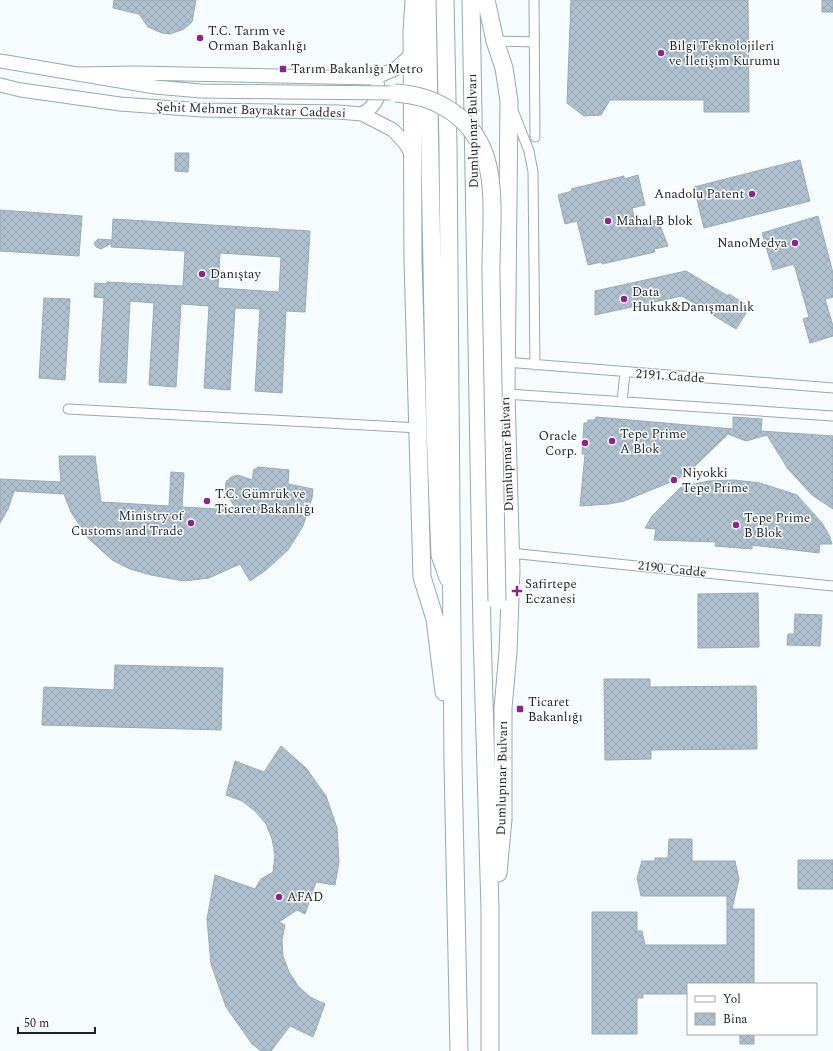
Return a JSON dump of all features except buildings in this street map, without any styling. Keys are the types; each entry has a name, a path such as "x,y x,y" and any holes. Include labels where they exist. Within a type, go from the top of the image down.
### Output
{"highway":[{"path":"414,0 412,54 414,156 413,260 419,428 422,577 437,633 453,764"},
{"name":"Dumlupınar Bulvarı","path":"427,0 435,419 440,555 453,592"},
{"name":"Dumlupınar Bulvarı","path":"445,0 453,592 453,764 459,1051"},
{"name":"Dumlupınar Bulvarı","path":"471,0 482,631 490,910 490,1051"},
{"name":"Dumlupınar Bulvarı","path":"486,0 495,41 504,68 509,101 506,394 510,553 509,630 503,708 503,819 496,883 490,910"},
{"path":"395,94 410,94 436,102 458,116 478,140 489,169 491,187 490,265 497,601 503,708"}],"main road":[{"name":"Şehit Mehmet Bayraktar Caddesi","path":"78,74 136,73 374,78 395,69 412,54"},
{"name":"Şehit Mehmet Bayraktar Caddesi","path":"0,61 116,82 187,90 395,94"},
{"path":"362,114 371,109 378,96 378,84 374,78"},
{"name":"Şehit Mehmet Bayraktar Caddesi","path":"0,85 112,103 165,108 338,112 362,114 393,130 414,156"}],"street":[{"path":"534,0 535,137"},
{"path":"495,41 534,42"},
{"path":"509,101 518,120 532,161 535,365"},
{"name":"2191. Cadde","path":"506,362 833,388"},
{"path":"622,402 625,372"},
{"path":"506,394 833,416"},
{"path":"68,409 419,428"},
{"name":"2190. Cadde","path":"510,553 833,586"}],"place":[{"name":"T.C. Tarım ve Orman Bakanlığı","path":"200,38"},
{"name":"Bilgi Teknolojileri ve İletişim Kurumu","path":"661,53"},
{"name":"Tarım Bakanlığı Metro","path":"283,69"},
{"name":"Anadolu Patent","path":"752,194"},
{"name":"Mahal B blok","path":"608,221"},
{"name":"NanoMedya","path":"795,243"},
{"name":"Danıştay","path":"202,274"},
{"name":"Data Hukuk&Danışmanlık","path":"624,299"},
{"name":"Tepe Prime A Blok","path":"612,441"},
{"name":"Oracle Corp.","path":"585,443"},
{"name":"Niyokki Tepe Prime","path":"674,480"},
{"name":"T.C. Gümrük ve Ticaret Bakanlığı","path":"207,501"},
{"name":"Ministry of Customs and Trade","path":"191,523"},
{"name":"Tepe Prime B Blok","path":"736,525"},
{"name":"Safirtepe Eczanesi","path":"517,591"},
{"name":"Ticaret Bakanlığı","path":"520,709"},
{"name":"AFAD","path":"279,897"}]}
